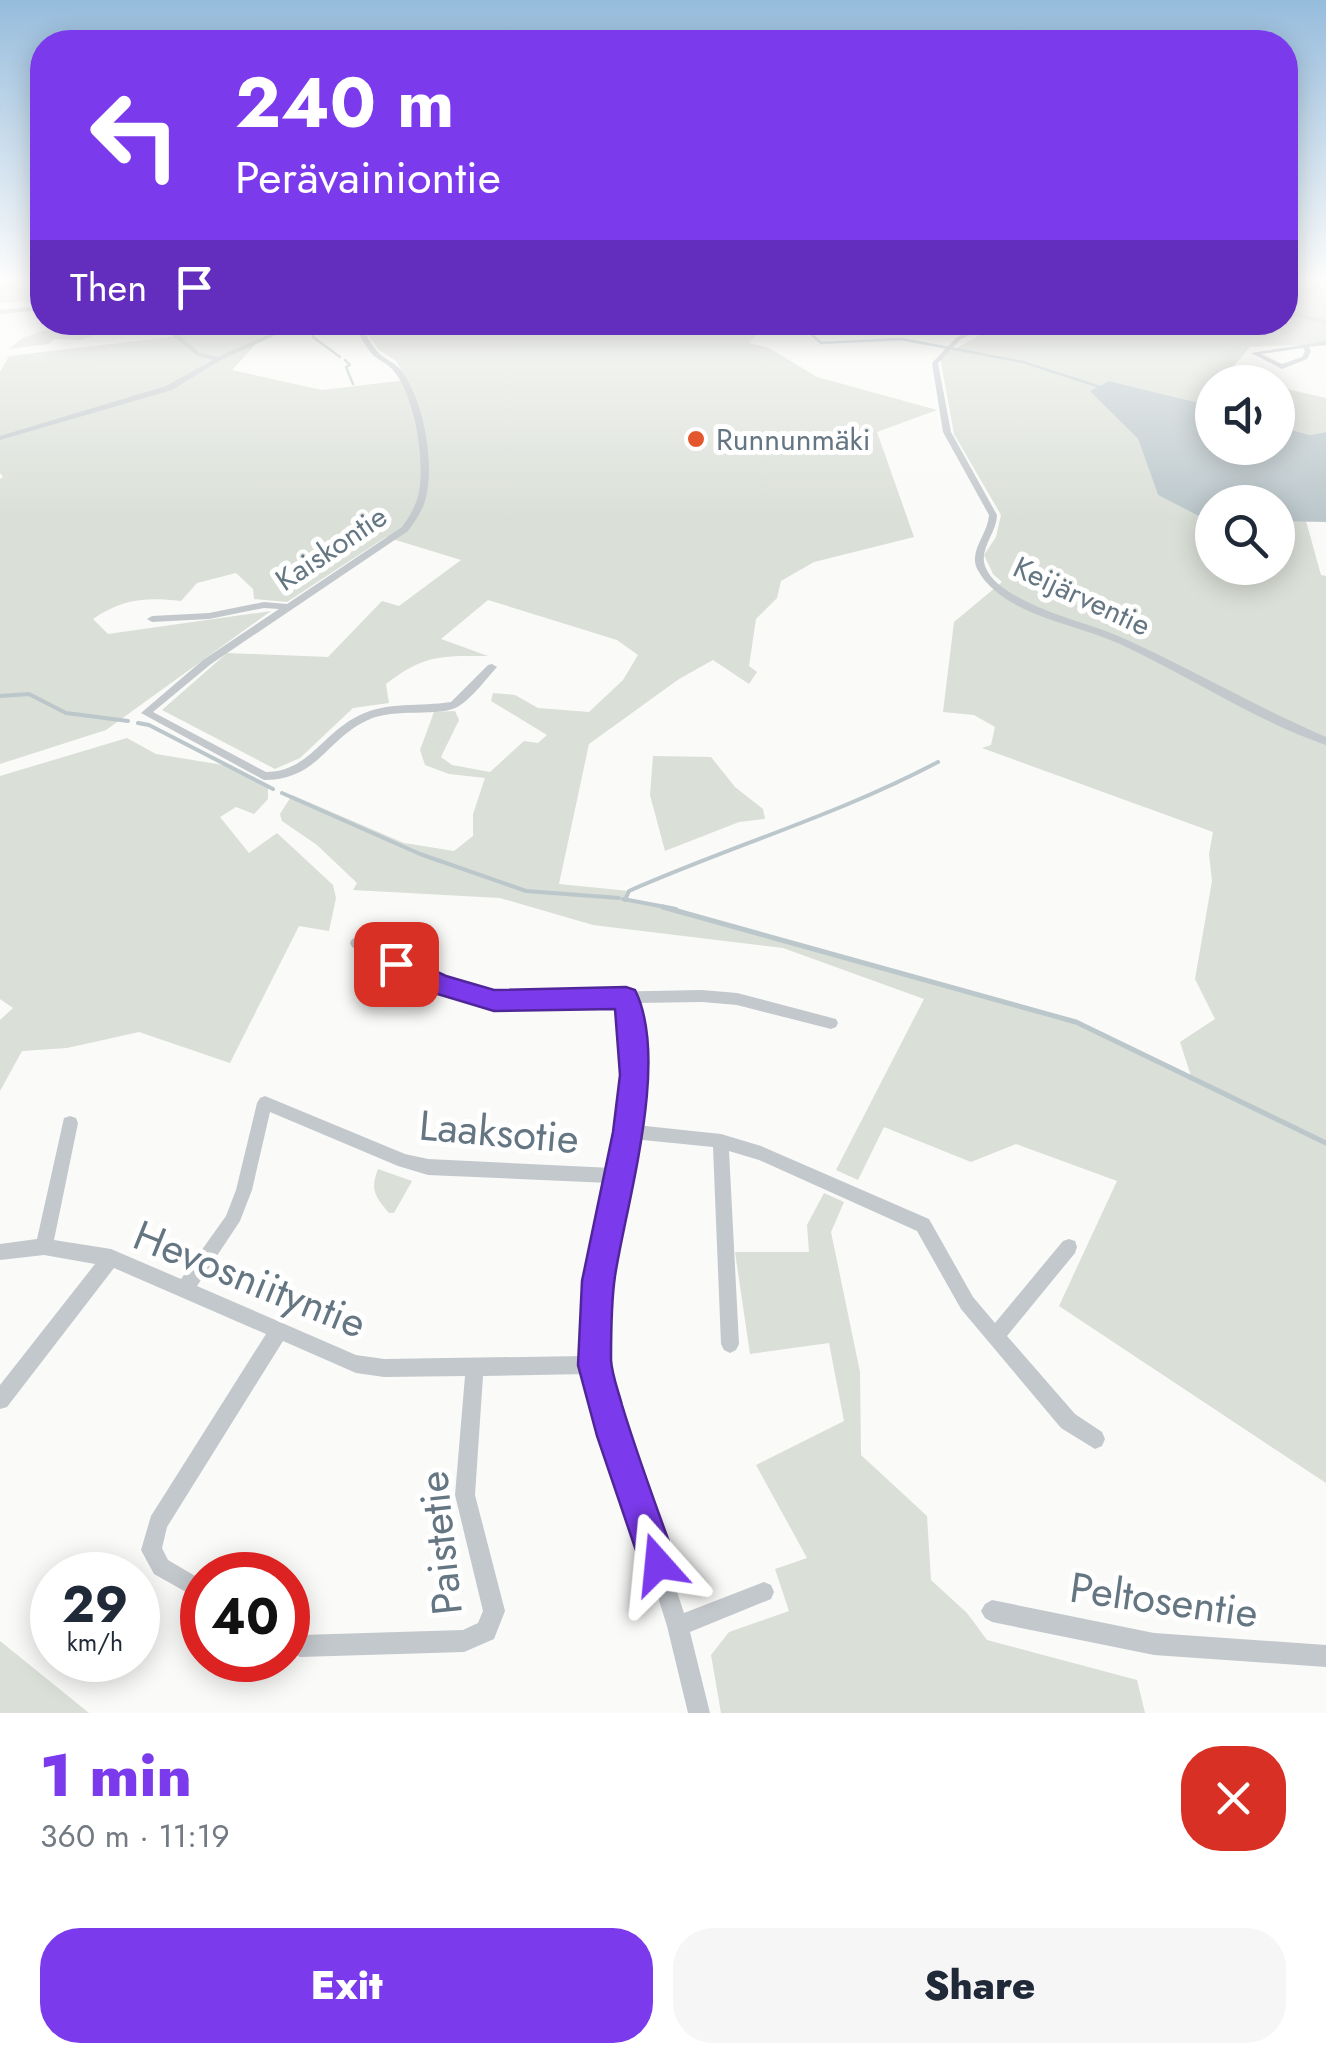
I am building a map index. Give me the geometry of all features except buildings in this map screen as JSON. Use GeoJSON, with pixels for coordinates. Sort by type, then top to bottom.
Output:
{"type":"FeatureCollection","features":[{"type":"Feature","properties":{"kind":"street"},"geometry":{"type":"LineString","coordinates":[[0,438],[169,388],[218,359]]}},
{"type":"Feature","properties":{"kind":"street","name":"Kaiskontie"},"geometry":{"type":"LineString","coordinates":[[385,359],[403,379],[426,442],[420,503],[405,529],[207,662],[146,713],[264,776],[277,777],[298,771],[362,717],[394,708],[454,706],[492,667]]}},
{"type":"Feature","properties":{"kind":"street","name":"Keijärventie"},"geometry":{"type":"LineString","coordinates":[[937,359],[935,374],[947,432],[994,515],[994,524],[978,559],[992,582],[1034,607],[1120,640],[1326,742]]}},
{"type":"Feature","properties":{"kind":"street"},"geometry":{"type":"LineString","coordinates":[[1266,359],[1282,367],[1303,359]]}},
{"type":"Feature","properties":{"kind":"street"},"geometry":{"type":"LineString","coordinates":[[152,619],[209,616],[264,605],[288,607]]}},
{"type":"Feature","properties":{"kind":"street"},"geometry":{"type":"LineString","coordinates":[[357,943],[440,985],[494,1000],[737,999],[831,1023]]}},
{"type":"Feature","properties":{"kind":"street"},"geometry":{"type":"LineString","coordinates":[[626,998],[634,1052],[627,1132],[598,1281],[594,1365],[678,1626],[699,1713]]}},
{"type":"Feature","properties":{"kind":"street","name":"Laaksotie"},"geometry":{"type":"LineString","coordinates":[[186,1287],[232,1221],[244,1190],[265,1103],[428,1168],[618,1176]]}},
{"type":"Feature","properties":{"kind":"street"},"geometry":{"type":"LineString","coordinates":[[44,1247],[70,1123]]}},
{"type":"Feature","properties":{"kind":"street"},"geometry":{"type":"LineString","coordinates":[[627,1132],[721,1141],[821,1177],[923,1225],[967,1303],[1068,1421],[1094,1439]]}},
{"type":"Feature","properties":{"kind":"street"},"geometry":{"type":"LineString","coordinates":[[721,1141],[730,1344]]}},
{"type":"Feature","properties":{"kind":"street","name":"Hevosniityntie"},"geometry":{"type":"LineString","coordinates":[[0,1252],[44,1247],[111,1258],[186,1287],[278,1332],[356,1364],[384,1368],[594,1365]]}},
{"type":"Feature","properties":{"kind":"street"},"geometry":{"type":"LineString","coordinates":[[996,1336],[1069,1247]]}},
{"type":"Feature","properties":{"kind":"street"},"geometry":{"type":"LineString","coordinates":[[0,1400],[111,1258]]}},
{"type":"Feature","properties":{"kind":"street"},"geometry":{"type":"LineString","coordinates":[[180,1578],[160,1566],[151,1550],[158,1523],[278,1332]]}},
{"type":"Feature","properties":{"kind":"street","name":"Paistetie"},"geometry":{"type":"LineString","coordinates":[[310,1646],[464,1641],[486,1632],[494,1612],[465,1495],[474,1366]]}},
{"type":"Feature","properties":{"kind":"street"},"geometry":{"type":"LineString","coordinates":[[678,1626],[764,1592]]}},
{"type":"Feature","properties":{"kind":"street","name":"Peltosentie"},"geometry":{"type":"LineString","coordinates":[[992,1612],[1154,1644],[1326,1656]]}},
{"type":"Feature","properties":{"kind":"shaded area"},"geometry":{"type":"Polygon","coordinates":[[[7,359],[242,359],[232,370],[322,390],[407,380],[393,359],[787,359],[817,377],[937,410],[877,432],[914,537],[814,562],[781,581],[777,598],[756,619],[749,666],[757,672],[749,684],[713,660],[679,679],[589,744],[559,884],[629,891],[626,900],[675,909],[1076,1022],[1191,1076],[1180,1042],[1215,1019],[1195,979],[1212,881],[1209,854],[1213,832],[982,748],[991,745],[995,727],[974,715],[943,712],[954,622],[1002,582],[993,574],[984,555],[996,537],[1001,515],[954,434],[940,359],[1240,359],[1234,365],[1195,365],[1195,402],[1109,381],[1091,391],[1138,439],[1158,495],[1195,512],[1195,585],[1295,585],[1295,521],[1306,521],[1321,575],[1326,576],[1326,1483],[1059,1306],[1117,1181],[1016,1144],[971,1162],[884,1127],[858,1180],[836,1170],[924,999],[783,948],[593,925],[500,898],[353,890],[357,883],[317,845],[282,821],[280,814],[292,795],[404,843],[454,851],[473,836],[473,814],[485,778],[449,774],[425,765],[420,750],[434,712],[455,711],[459,720],[441,757],[452,765],[490,772],[524,741],[538,743],[547,735],[491,701],[493,693],[515,695],[538,708],[589,712],[623,680],[638,655],[617,640],[488,600],[441,639],[488,656],[445,657],[412,667],[386,684],[389,703],[353,708],[300,758],[275,769],[162,710],[227,653],[328,657],[382,601],[399,606],[461,560],[386,537],[287,602],[254,599],[253,589],[236,573],[197,583],[181,601],[135,601],[104,612],[93,619],[108,634],[271,611],[106,730],[0,764],[0,372],[7,359]]]}},
{"type":"Feature","properties":{"kind":"shaded area"},"geometry":{"type":"Polygon","coordinates":[[[1109,381],[1195,402],[1195,465],[1295,465],[1295,431],[1310,435],[1326,432],[1326,522],[1295,521],[1295,485],[1195,485],[1195,514],[1158,495],[1138,439],[1090,391],[1109,381]]]}},
{"type":"Feature","properties":{"kind":"shaded area"},"geometry":{"type":"Polygon","coordinates":[[[1295,391],[1326,398],[1326,432],[1310,435],[1295,431],[1295,391]]]}},
{"type":"Feature","properties":{"kind":"shaded area"},"geometry":{"type":"Polygon","coordinates":[[[127,738],[156,754],[223,765],[268,786],[268,799],[254,814],[236,807],[220,817],[249,853],[277,833],[333,885],[336,898],[329,931],[299,926],[230,1063],[139,1032],[67,1048],[22,1051],[0,1091],[0,1020],[13,1008],[0,999],[0,776],[127,738]]]}},
{"type":"Feature","properties":{"kind":"shaded area"},"geometry":{"type":"Polygon","coordinates":[[[653,756],[711,757],[735,787],[763,809],[765,819],[739,822],[665,851],[650,795],[653,756]]]}},
{"type":"Feature","properties":{"kind":"shaded area"},"geometry":{"type":"Polygon","coordinates":[[[378,1169],[412,1181],[394,1213],[389,1213],[375,1192],[378,1169]]]}},
{"type":"Feature","properties":{"kind":"shaded area"},"geometry":{"type":"Polygon","coordinates":[[[824,1193],[844,1202],[831,1232],[860,1372],[861,1455],[927,1516],[931,1580],[967,1613],[987,1640],[1137,1680],[1145,1713],[721,1713],[711,1655],[729,1632],[789,1611],[775,1569],[807,1558],[756,1465],[844,1421],[829,1343],[750,1354],[735,1252],[809,1252],[807,1225],[824,1193]]]}},
{"type":"Feature","properties":{"kind":"shaded area"},"geometry":{"type":"Polygon","coordinates":[[[0,1641],[30,1665],[30,1682],[51,1682],[89,1713],[0,1713],[0,1641]]]}},
{"type":"Feature","properties":{"kind":"waterway"},"geometry":{"type":"LineString","coordinates":[[1007,359],[1100,387]]}},
{"type":"Feature","properties":{"kind":"waterway"},"geometry":{"type":"LineString","coordinates":[[345,360],[350,365],[346,367],[353,384]]}},
{"type":"Feature","properties":{"kind":"waterway"},"geometry":{"type":"LineString","coordinates":[[0,696],[29,694],[66,713],[128,721]]}},
{"type":"Feature","properties":{"kind":"waterway"},"geometry":{"type":"LineString","coordinates":[[138,723],[149,725],[273,789]]}},
{"type":"Feature","properties":{"kind":"waterway"},"geometry":{"type":"LineString","coordinates":[[625,899],[629,891],[863,798],[938,762]]}},
{"type":"Feature","properties":{"kind":"waterway"},"geometry":{"type":"LineString","coordinates":[[282,793],[420,854],[526,891],[619,898]]}},
{"type":"Feature","properties":{"kind":"waterway"},"geometry":{"type":"LineString","coordinates":[[625,899],[676,909]]}},
{"type":"Feature","properties":{"kind":"waterway"},"geometry":{"type":"LineString","coordinates":[[663,907],[1076,1022],[1326,1143]]}},
{"type":"Feature","properties":{"kind":"place","name":"Runnunmäki"},"geometry":{"type":"Point","coordinates":[696,439]}},
{"type":"Feature","properties":{"kind":"route"},"geometry":{"type":"LineString","coordinates":[[396,964],[440,985],[494,1000],[626,998],[634,1075],[598,1281],[594,1365],[658,1564]]}}]}
